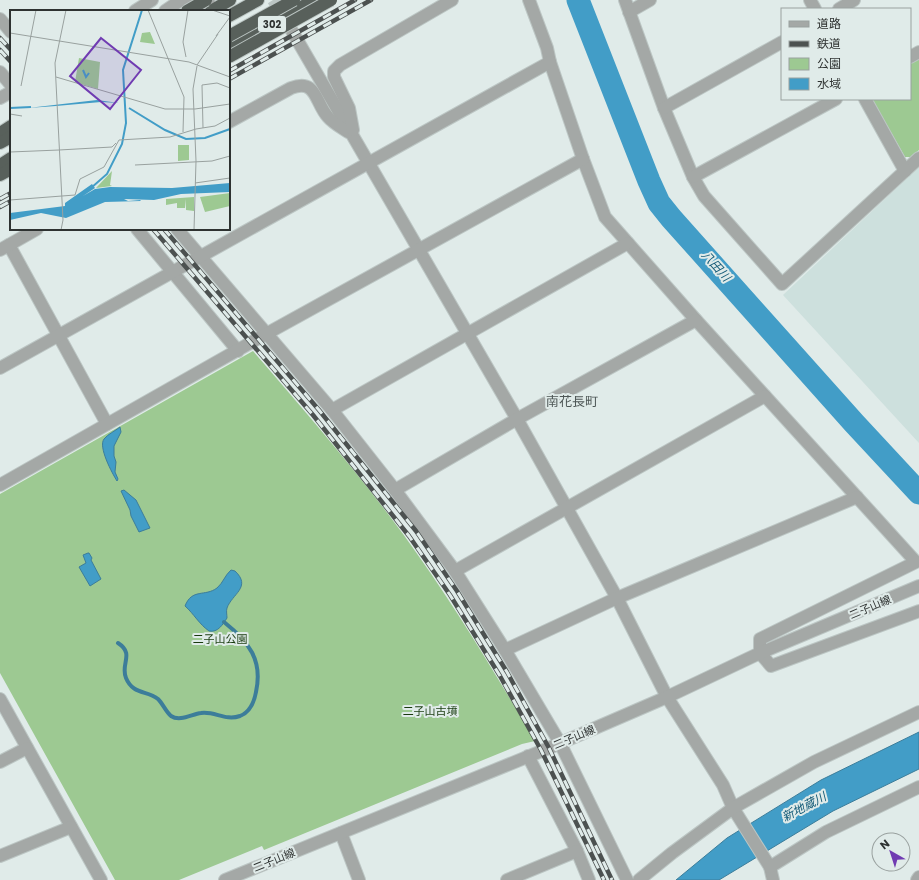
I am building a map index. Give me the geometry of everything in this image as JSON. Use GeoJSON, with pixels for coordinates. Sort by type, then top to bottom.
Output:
{"type":"FeatureCollection","features":[{"type":"Feature","properties":{"kind":"highway"},"geometry":{"type":"LineString","coordinates":[[189,10],[206,0]]}},
{"type":"Feature","properties":{"kind":"highway"},"geometry":{"type":"LineString","coordinates":[[230,15],[258,0]]}},
{"type":"Feature","properties":{"kind":"highway"},"geometry":{"type":"LineString","coordinates":[[230,35],[294,0]]}},
{"type":"Feature","properties":{"kind":"highway","name":"302"},"geometry":{"type":"LineString","coordinates":[[230,47],[314,0]]}},
{"type":"Feature","properties":{"kind":"highway"},"geometry":{"type":"LineString","coordinates":[[230,56],[331,0]]}},
{"type":"Feature","properties":{"kind":"highway"},"geometry":{"type":"LineString","coordinates":[[0,133],[8,124]]}},
{"type":"Feature","properties":{"kind":"highway"},"geometry":{"type":"LineString","coordinates":[[0,143],[10,138]]}},
{"type":"Feature","properties":{"kind":"highway"},"geometry":{"type":"LineString","coordinates":[[0,165],[10,159]]}},
{"type":"Feature","properties":{"kind":"highway"},"geometry":{"type":"LineString","coordinates":[[0,171],[10,168]]}},
{"type":"Feature","properties":{"kind":"highway"},"geometry":{"type":"LineString","coordinates":[[0,175],[10,169]]}},
{"type":"Feature","properties":{"kind":"street"},"geometry":{"type":"LineString","coordinates":[[136,10],[152,0]]}},
{"type":"Feature","properties":{"kind":"street"},"geometry":{"type":"LineString","coordinates":[[166,10],[181,0],[221,6]]}},
{"type":"Feature","properties":{"kind":"street"},"geometry":{"type":"LineString","coordinates":[[354,137],[349,108],[334,77],[334,71],[340,65],[452,0]]}},
{"type":"Feature","properties":{"kind":"street"},"geometry":{"type":"LineString","coordinates":[[529,0],[547,48],[550,62],[583,159],[606,217],[696,320],[916,562],[760,639],[760,653],[771,666],[919,611]]}},
{"type":"Feature","properties":{"kind":"street"},"geometry":{"type":"LineString","coordinates":[[625,0],[664,108],[693,177],[704,196],[782,284],[919,158]]}},
{"type":"Feature","properties":{"kind":"street"},"geometry":{"type":"LineString","coordinates":[[629,12],[650,0]]}},
{"type":"Feature","properties":{"kind":"street"},"geometry":{"type":"LineString","coordinates":[[841,8],[854,0]]}},
{"type":"Feature","properties":{"kind":"street"},"geometry":{"type":"LineString","coordinates":[[0,19],[10,31]]}},
{"type":"Feature","properties":{"kind":"street"},"geometry":{"type":"LineString","coordinates":[[292,31],[517,419],[617,598],[667,696],[723,785],[735,812],[768,864],[773,880]]}},
{"type":"Feature","properties":{"kind":"street"},"geometry":{"type":"LineString","coordinates":[[664,108],[781,43]]}},
{"type":"Feature","properties":{"kind":"street"},"geometry":{"type":"LineString","coordinates":[[0,368],[550,62]]}},
{"type":"Feature","properties":{"kind":"street"},"geometry":{"type":"LineString","coordinates":[[0,72],[10,84]]}},
{"type":"Feature","properties":{"kind":"street"},"geometry":{"type":"LineString","coordinates":[[230,121],[292,88],[302,85],[313,90],[328,117],[354,137]]}},
{"type":"Feature","properties":{"kind":"street"},"geometry":{"type":"LineString","coordinates":[[0,98],[10,93]]}},
{"type":"Feature","properties":{"kind":"street"},"geometry":{"type":"LineString","coordinates":[[693,177],[834,100]]}},
{"type":"Feature","properties":{"kind":"street"},"geometry":{"type":"LineString","coordinates":[[866,100],[905,171]]}},
{"type":"Feature","properties":{"kind":"street"},"geometry":{"type":"LineString","coordinates":[[0,485],[418,249],[583,159]]}},
{"type":"Feature","properties":{"kind":"street"},"geometry":{"type":"LineString","coordinates":[[34,230],[4,247],[58,335],[107,424]]}},
{"type":"Feature","properties":{"kind":"street"},"geometry":{"type":"LineString","coordinates":[[138,230],[238,350]]}},
{"type":"Feature","properties":{"kind":"street"},"geometry":{"type":"LineString","coordinates":[[178,230],[332,410],[395,490],[455,571],[505,650],[560,743],[627,880]]}},
{"type":"Feature","properties":{"kind":"street"},"geometry":{"type":"LineString","coordinates":[[332,410],[628,243]]}},
{"type":"Feature","properties":{"kind":"street"},"geometry":{"type":"LineString","coordinates":[[395,490],[517,419],[696,320]]}},
{"type":"Feature","properties":{"kind":"street"},"geometry":{"type":"LineString","coordinates":[[455,571],[765,396]]}},
{"type":"Feature","properties":{"kind":"street"},"geometry":{"type":"LineString","coordinates":[[505,650],[617,598],[857,497]]}},
{"type":"Feature","properties":{"kind":"street","name":"二子山線"},"geometry":{"type":"LineString","coordinates":[[225,880],[560,743],[760,653],[919,586]]}},
{"type":"Feature","properties":{"kind":"street"},"geometry":{"type":"LineString","coordinates":[[0,699],[101,880]]}},
{"type":"Feature","properties":{"kind":"street"},"geometry":{"type":"LineString","coordinates":[[639,880],[672,853],[814,762],[919,712]]}},
{"type":"Feature","properties":{"kind":"street"},"geometry":{"type":"LineString","coordinates":[[0,762],[27,748]]}},
{"type":"Feature","properties":{"kind":"street"},"geometry":{"type":"LineString","coordinates":[[528,756],[577,851],[589,880]]}},
{"type":"Feature","properties":{"kind":"street"},"geometry":{"type":"LineString","coordinates":[[768,864],[826,832],[919,786]]}},
{"type":"Feature","properties":{"kind":"street"},"geometry":{"type":"LineString","coordinates":[[0,856],[71,827]]}},
{"type":"Feature","properties":{"kind":"street"},"geometry":{"type":"LineString","coordinates":[[341,833],[360,880]]}},
{"type":"Feature","properties":{"kind":"street"},"geometry":{"type":"LineString","coordinates":[[507,880],[577,851]]}},
{"type":"Feature","properties":{"kind":"shaded area"},"geometry":{"type":"Polygon","coordinates":[[[919,167],[919,443],[783,295],[919,167]]]}},
{"type":"Feature","properties":{"kind":"green space"},"geometry":{"type":"Polygon","coordinates":[[[919,59],[919,150],[911,157],[905,157],[873,100],[911,100],[911,63],[919,59]]]}},
{"type":"Feature","properties":{"kind":"green space","name":"二子山公園"},"geometry":{"type":"Polygon","coordinates":[[[253,351],[349,464],[403,534],[472,636],[535,741],[522,744],[264,850],[262,846],[179,880],[115,880],[0,673],[0,494],[253,351]]]}},
{"type":"Feature","properties":{"kind":"water"},"geometry":{"type":"Polygon","coordinates":[[[120,427],[121,432],[114,446],[114,456],[116,462],[115,472],[118,479],[117,481],[106,460],[103,443],[106,437],[120,427]]]}},
{"type":"Feature","properties":{"kind":"water"},"geometry":{"type":"Polygon","coordinates":[[[124,490],[136,500],[150,528],[139,532],[121,491],[124,490]]]}},
{"type":"Feature","properties":{"kind":"water"},"geometry":{"type":"Polygon","coordinates":[[[88,553],[92,558],[91,560],[101,579],[90,586],[79,567],[86,563],[83,555],[88,553]]]}},
{"type":"Feature","properties":{"kind":"water"},"geometry":{"type":"Polygon","coordinates":[[[231,570],[235,571],[240,577],[242,582],[241,586],[229,603],[227,608],[227,618],[224,623],[215,631],[209,631],[185,606],[191,597],[217,588],[231,570]]]}},
{"type":"Feature","properties":{"kind":"water","name":"新地蔵川"},"geometry":{"type":"Polygon","coordinates":[[[919,732],[919,769],[833,811],[719,880],[676,880],[727,838],[821,780],[919,732]]]}},
{"type":"Feature","properties":{"kind":"waterway","name":"八田川"},"geometry":{"type":"LineString","coordinates":[[578,0],[659,203],[854,423],[919,493]]}},
{"type":"Feature","properties":{"kind":"waterway"},"geometry":{"type":"LineString","coordinates":[[118,643],[126,651],[125,673],[129,683],[136,690],[154,696],[158,699],[171,716],[175,718],[182,718],[197,714],[211,713],[225,717],[235,717],[240,716],[249,710],[253,703],[258,681],[256,661],[247,644],[224,622]]}},
{"type":"Feature","properties":{"kind":"tunnel"},"geometry":{"type":"LineString","coordinates":[[273,0],[284,18]]}},
{"type":"Feature","properties":{"kind":"railway"},"geometry":{"type":"LineString","coordinates":[[230,70],[355,0]]}},
{"type":"Feature","properties":{"kind":"railway"},"geometry":{"type":"LineString","coordinates":[[230,78],[371,0]]}},
{"type":"Feature","properties":{"kind":"railway"},"geometry":{"type":"LineString","coordinates":[[0,38],[10,49]]}},
{"type":"Feature","properties":{"kind":"railway"},"geometry":{"type":"LineString","coordinates":[[0,50],[10,61]]}},
{"type":"Feature","properties":{"kind":"railway"},"geometry":{"type":"LineString","coordinates":[[0,199],[10,194]]}},
{"type":"Feature","properties":{"kind":"railway"},"geometry":{"type":"LineString","coordinates":[[0,207],[10,202]]}},
{"type":"Feature","properties":{"kind":"railway"},"geometry":{"type":"LineString","coordinates":[[154,230],[313,415],[409,536],[450,595],[500,676],[541,750],[604,880]]}},
{"type":"Feature","properties":{"kind":"railway"},"geometry":{"type":"LineString","coordinates":[[165,230],[319,410],[416,531],[457,591],[507,672],[549,748],[612,880]]}},
{"type":"Feature","properties":{"kind":"district","name":"南花長町"},"geometry":{"type":"Point","coordinates":[572,401]}},
{"type":"Feature","properties":{"kind":"park label","name":"二子山古墳"},"geometry":{"type":"Point","coordinates":[430,711]}}]}
